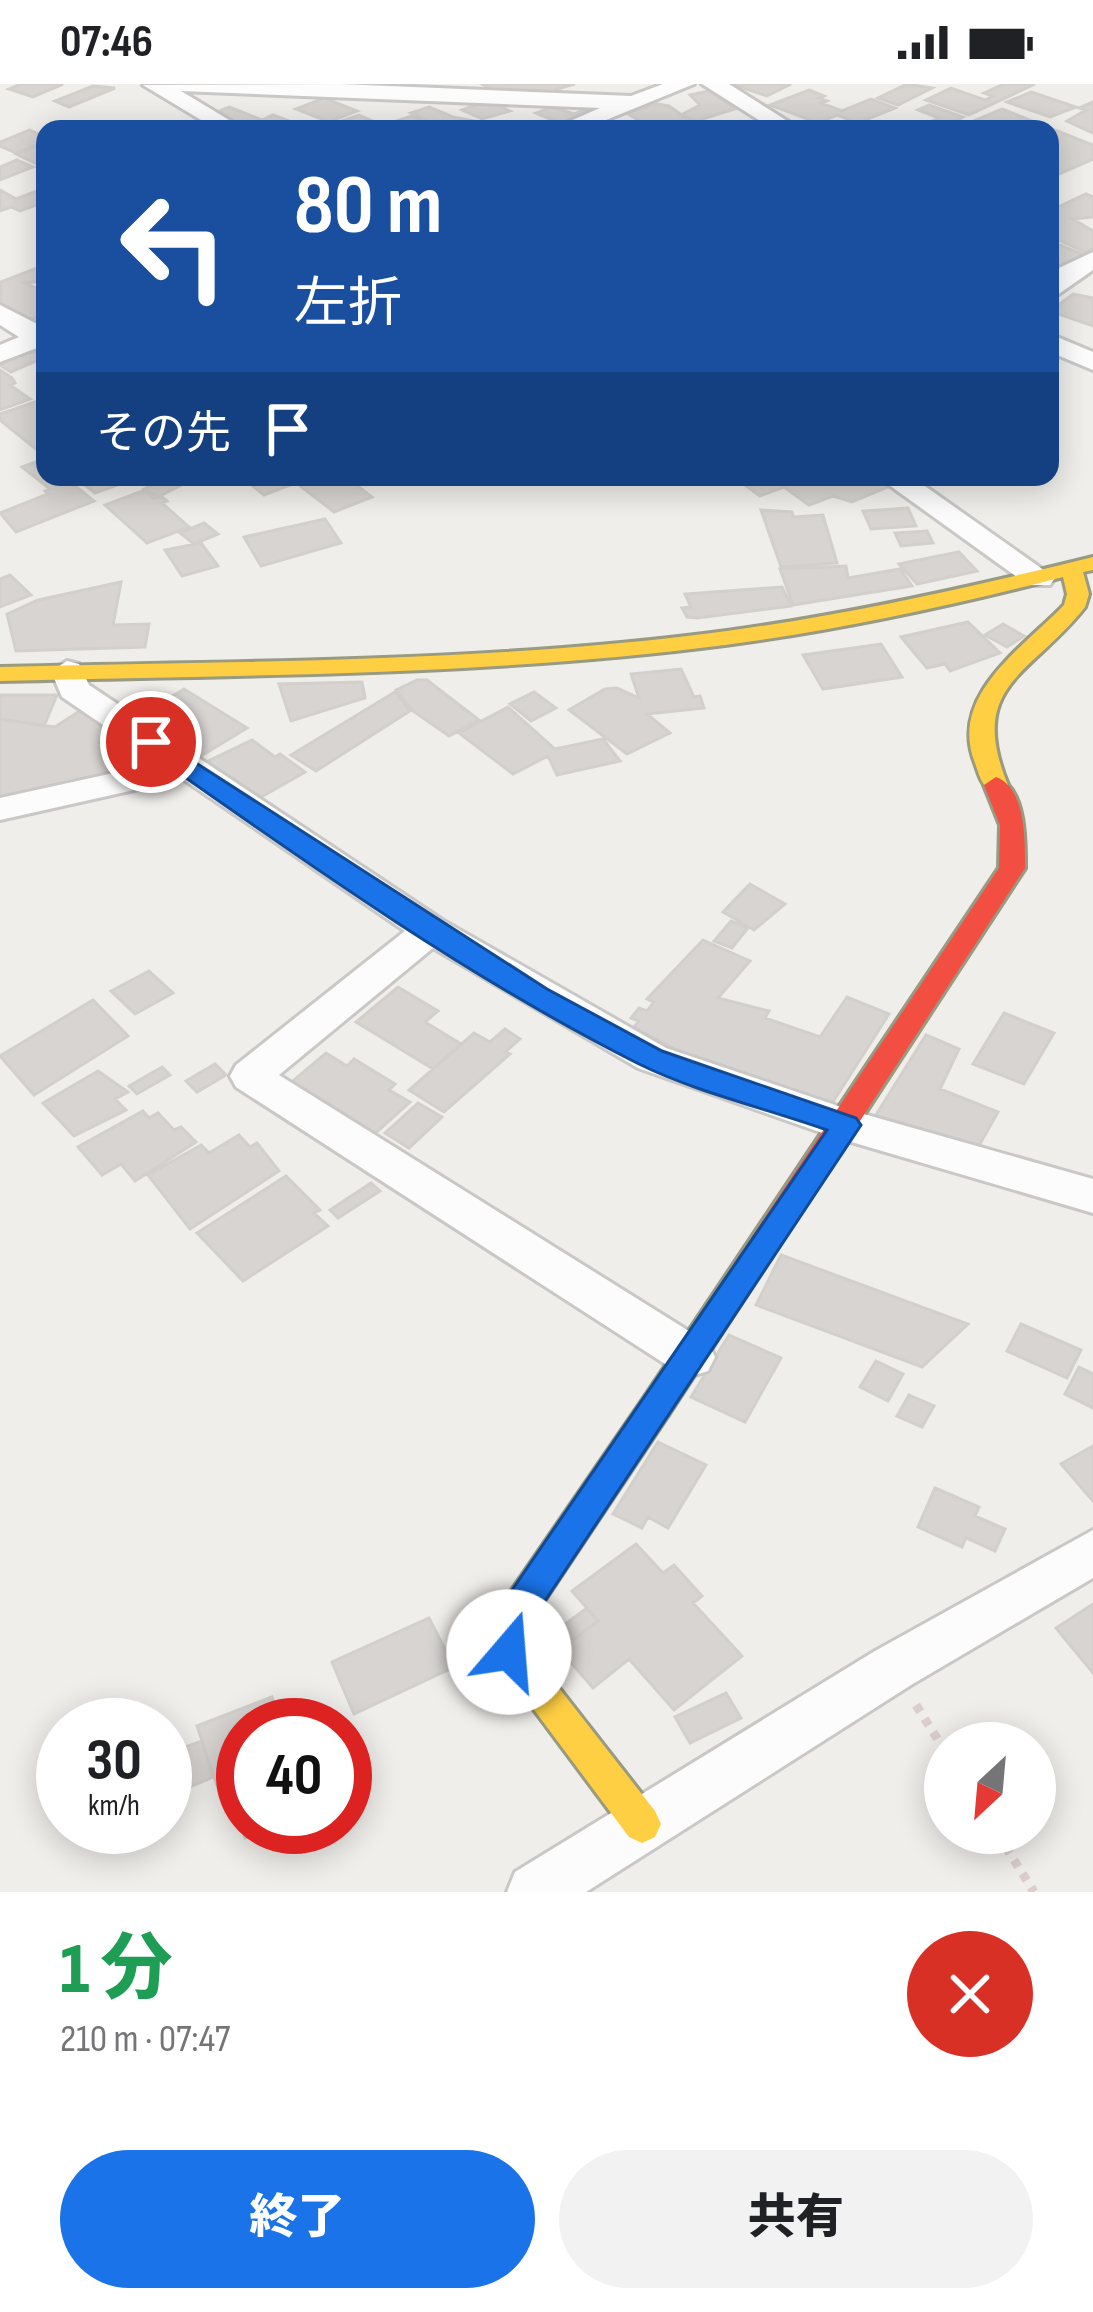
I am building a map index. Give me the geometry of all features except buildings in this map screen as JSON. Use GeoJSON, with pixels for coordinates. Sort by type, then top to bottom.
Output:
{"type":"FeatureCollection","features":[{"type":"Feature","properties":{"kind":"street"},"geometry":{"type":"LineString","coordinates":[[153,84],[217,120]]}},
{"type":"Feature","properties":{"kind":"street"},"geometry":{"type":"LineString","coordinates":[[174,84],[628,102]]}},
{"type":"Feature","properties":{"kind":"street"},"geometry":{"type":"LineString","coordinates":[[601,84],[628,102]]}},
{"type":"Feature","properties":{"kind":"street"},"geometry":{"type":"LineString","coordinates":[[585,120],[683,84]]}},
{"type":"Feature","properties":{"kind":"street"},"geometry":{"type":"LineString","coordinates":[[713,84],[774,120]]}},
{"type":"Feature","properties":{"kind":"street"},"geometry":{"type":"LineString","coordinates":[[1059,282],[1093,260]]}},
{"type":"Feature","properties":{"kind":"street"},"geometry":{"type":"LineString","coordinates":[[0,314],[36,334]]}},
{"type":"Feature","properties":{"kind":"street"},"geometry":{"type":"LineString","coordinates":[[0,354],[36,339]]}},
{"type":"Feature","properties":{"kind":"street"},"geometry":{"type":"LineString","coordinates":[[1059,346],[1093,362]]}},
{"type":"Feature","properties":{"kind":"street"},"geometry":{"type":"LineString","coordinates":[[905,486],[1039,578]]}},
{"type":"Feature","properties":{"kind":"street"},"geometry":{"type":"LineString","coordinates":[[0,674],[417,662],[679,641],[832,622],[1083,567],[1074,610],[1012,662],[990,692],[977,733],[1005,795],[1017,838],[1012,868],[692,1357],[511,1621],[509,1652],[642,1824]]}},
{"type":"Feature","properties":{"kind":"street"},"geometry":{"type":"LineString","coordinates":[[67,671],[74,691],[431,930],[537,996],[652,1058],[846,1125],[1093,1196]]}},
{"type":"Feature","properties":{"kind":"street"},"geometry":{"type":"LineString","coordinates":[[0,809],[189,767]]}},
{"type":"Feature","properties":{"kind":"street"},"geometry":{"type":"LineString","coordinates":[[431,930],[250,1076],[692,1357]]}},
{"type":"Feature","properties":{"kind":"street"},"geometry":{"type":"LineString","coordinates":[[535,1892],[893,1668],[1093,1552]]}},
{"type":"Feature","properties":{"kind":"path"},"geometry":{"type":"LineString","coordinates":[[1010,1854],[1034,1892]]}},
{"type":"Feature","properties":{"kind":"traffic: slow"},"geometry":{"type":"LineString","coordinates":[[0,674],[414,663],[621,649],[861,617],[1093,563]]}},
{"type":"Feature","properties":{"kind":"traffic: slow"},"geometry":{"type":"LineString","coordinates":[[996,785],[983,754],[980,727],[986,704],[1014,665],[1074,607],[1078,594],[1072,570]]}},
{"type":"Feature","properties":{"kind":"traffic: slow"},"geometry":{"type":"LineString","coordinates":[[642,1824],[509,1652],[511,1621],[657,1405]]}},
{"type":"Feature","properties":{"kind":"traffic: jam"},"geometry":{"type":"LineString","coordinates":[[657,1405],[1012,868],[1012,825],[996,785]]}},
{"type":"Feature","properties":{"kind":"route"},"geometry":{"type":"LineString","coordinates":[[151,742],[294,842],[537,996],[652,1058],[846,1125],[511,1621],[509,1652]]}}]}
